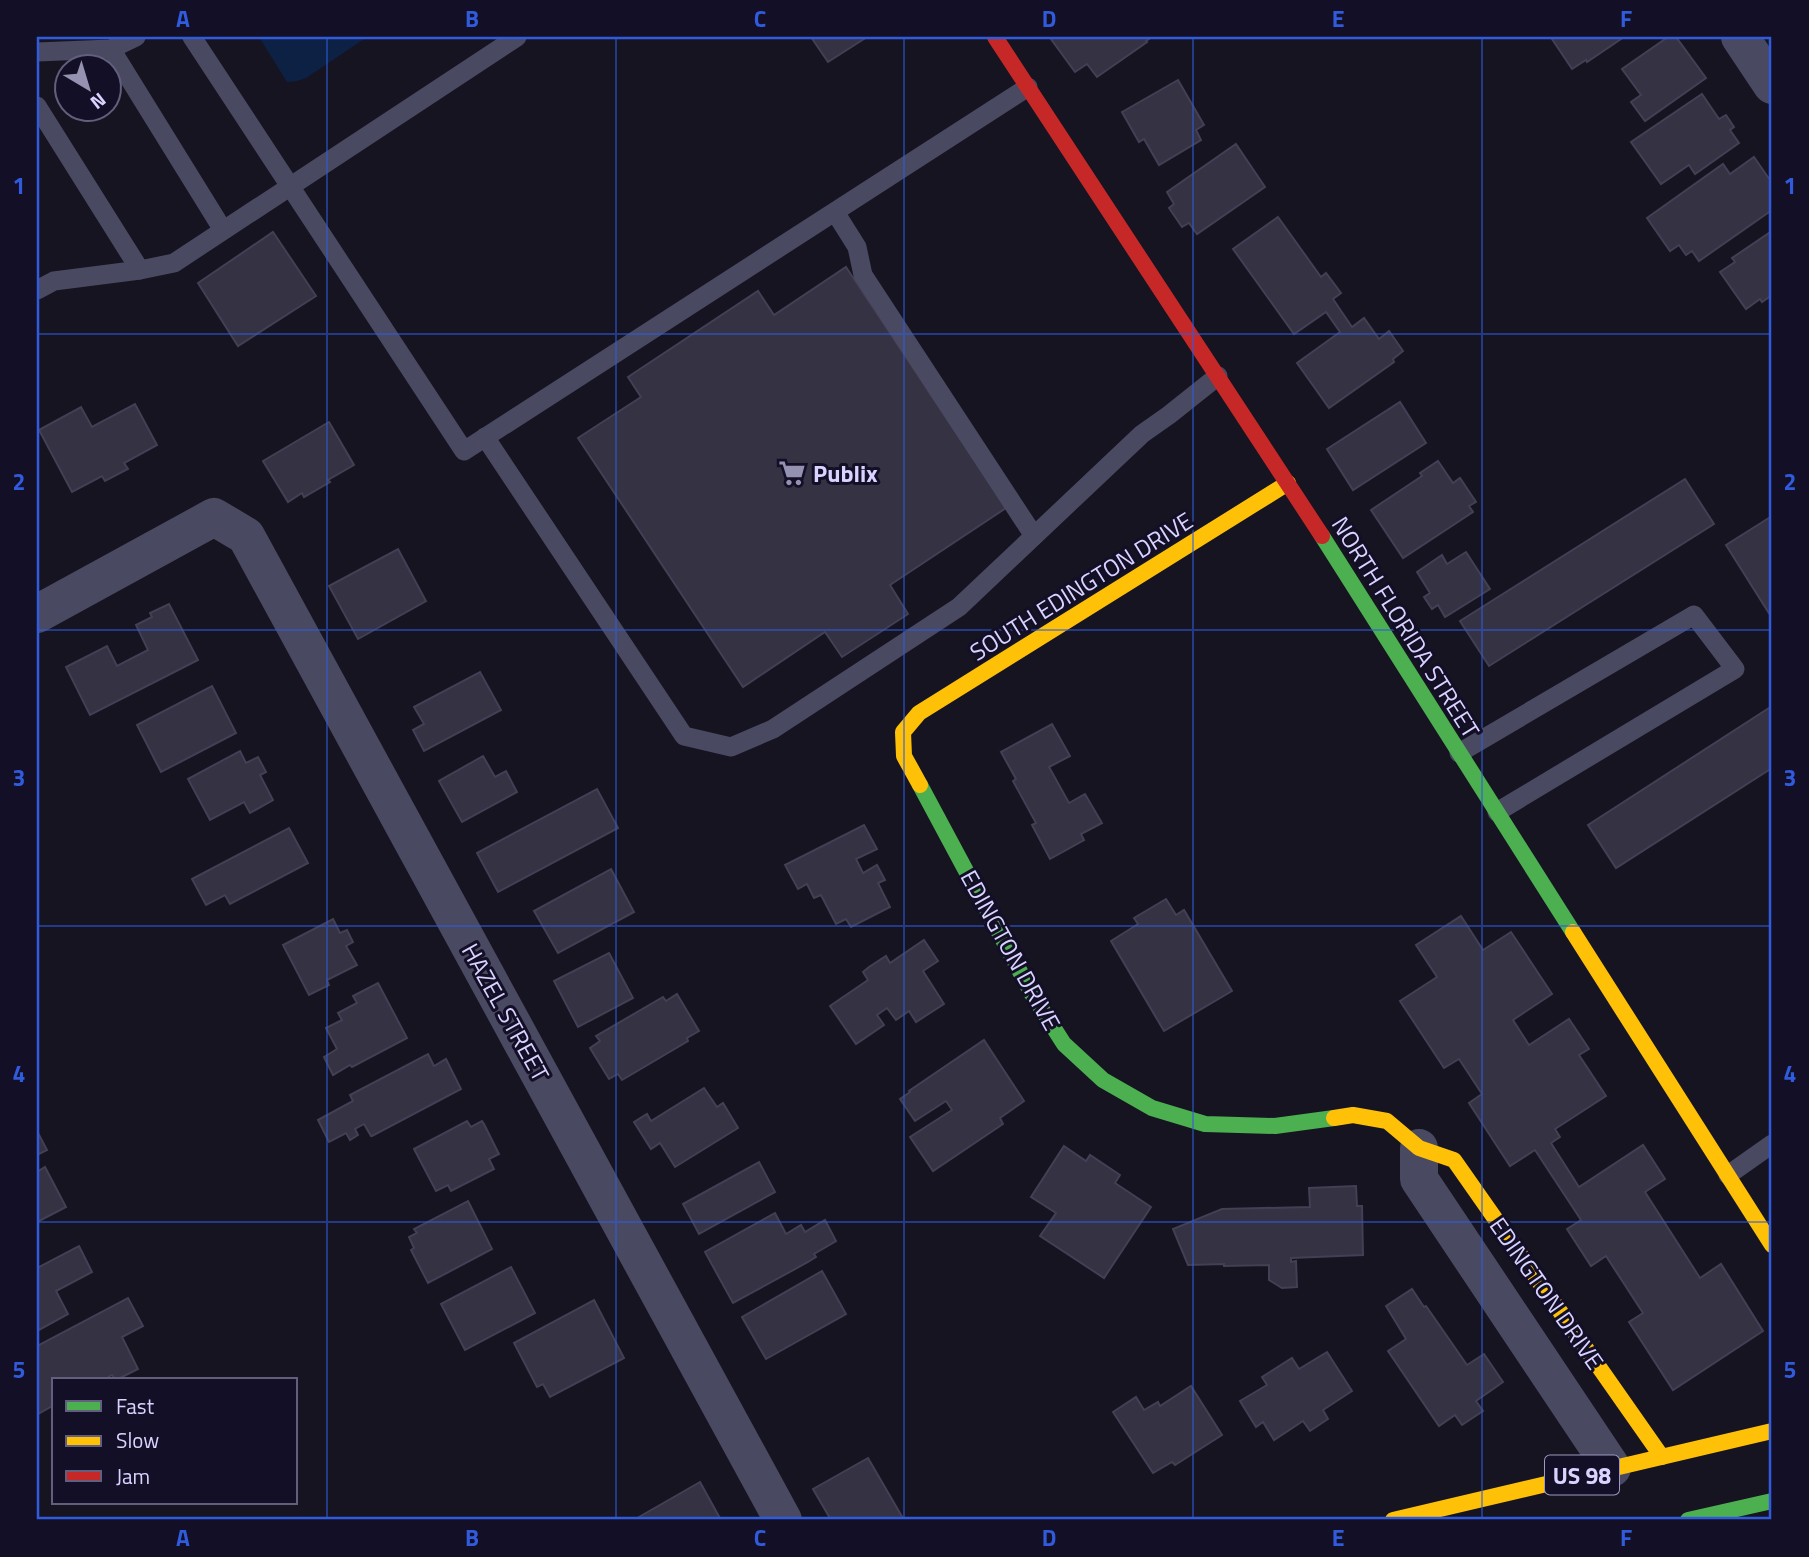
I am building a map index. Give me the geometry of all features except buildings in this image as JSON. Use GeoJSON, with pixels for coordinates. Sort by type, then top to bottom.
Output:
{"type":"FeatureCollection","features":[{"type":"Feature","properties":{"kind":"street","name":"NORTH FLORIDA STREET"},"geometry":{"type":"LineString","coordinates":[[995,37],[1288,483],[1772,1245]]}},
{"type":"Feature","properties":{"kind":"street"},"geometry":{"type":"LineString","coordinates":[[1740,37],[1772,85]]}},
{"type":"Feature","properties":{"kind":"street","name":"SOUTH EDINGTON DRIVE"},"geometry":{"type":"LineString","coordinates":[[902,733],[919,713],[1288,483]]}},
{"type":"Feature","properties":{"kind":"street","name":"HAZEL STREET"},"geometry":{"type":"LineString","coordinates":[[37,614],[214,517],[246,537],[783,1520]]}},
{"type":"Feature","properties":{"kind":"street","name":"EDINGTON DRIVE"},"geometry":{"type":"LineString","coordinates":[[902,733],[904,756],[1032,995],[1064,1044],[1103,1080],[1152,1108],[1205,1124],[1275,1126],[1353,1115],[1387,1121],[1419,1147],[1454,1160],[1662,1457]]}},
{"type":"Feature","properties":{"kind":"street","name":"EDINGTON DRIVE"},"geometry":{"type":"LineString","coordinates":[[1419,1147],[1419,1178],[1612,1468]]}},
{"type":"Feature","properties":{"kind":"street","name":"US 98"},"geometry":{"type":"LineString","coordinates":[[1392,1520],[1772,1431]]}},
{"type":"Feature","properties":{"kind":"street"},"geometry":{"type":"LineString","coordinates":[[1688,1520],[1772,1501]]}},
{"type":"Feature","properties":{"kind":"lane"},"geometry":{"type":"LineString","coordinates":[[37,52],[111,50],[136,37]]}},
{"type":"Feature","properties":{"kind":"lane"},"geometry":{"type":"LineString","coordinates":[[192,37],[464,451],[1028,87]]}},
{"type":"Feature","properties":{"kind":"lane"},"geometry":{"type":"LineString","coordinates":[[37,290],[54,281],[174,263],[517,37]]}},
{"type":"Feature","properties":{"kind":"lane"},"geometry":{"type":"LineString","coordinates":[[111,50],[223,230]]}},
{"type":"Feature","properties":{"kind":"lane"},"geometry":{"type":"LineString","coordinates":[[37,106],[140,270]]}},
{"type":"Feature","properties":{"kind":"lane"},"geometry":{"type":"LineString","coordinates":[[835,212],[857,247],[863,275],[1034,536]]}},
{"type":"Feature","properties":{"kind":"lane"},"geometry":{"type":"LineString","coordinates":[[485,437],[684,736],[731,747],[773,729],[959,607],[1143,433],[1218,376]]}},
{"type":"Feature","properties":{"kind":"lane"},"geometry":{"type":"LineString","coordinates":[[1459,753],[1695,615],[1735,669],[1496,812]]}},
{"type":"Feature","properties":{"kind":"lane"},"geometry":{"type":"LineString","coordinates":[[1728,1175],[1772,1144]]}},
{"type":"Feature","properties":{"kind":"water"},"geometry":{"type":"Polygon","coordinates":[[[259,37],[367,37],[306,78],[287,82],[259,37]]]}},
{"type":"Feature","properties":{"kind":"traffic: fast"},"geometry":{"type":"LineString","coordinates":[[1322,536],[1573,932]]}},
{"type":"Feature","properties":{"kind":"traffic: fast"},"geometry":{"type":"LineString","coordinates":[[920,785],[1032,994],[1064,1044],[1103,1080],[1152,1108],[1205,1124],[1275,1126],[1334,1118]]}},
{"type":"Feature","properties":{"kind":"traffic: fast"},"geometry":{"type":"LineString","coordinates":[[1688,1520],[1772,1501]]}},
{"type":"Feature","properties":{"kind":"traffic: slow"},"geometry":{"type":"LineString","coordinates":[[920,785],[904,756],[903,732],[919,713],[1288,483]]}},
{"type":"Feature","properties":{"kind":"traffic: slow"},"geometry":{"type":"LineString","coordinates":[[1573,932],[1772,1245]]}},
{"type":"Feature","properties":{"kind":"traffic: slow"},"geometry":{"type":"LineString","coordinates":[[1334,1118],[1353,1115],[1387,1121],[1419,1148],[1454,1160],[1662,1457]]}},
{"type":"Feature","properties":{"kind":"traffic: slow"},"geometry":{"type":"LineString","coordinates":[[1393,1520],[1772,1431]]}},
{"type":"Feature","properties":{"kind":"traffic: jam"},"geometry":{"type":"LineString","coordinates":[[995,37],[1322,536]]}},
{"type":"Feature","properties":{"kind":"place","name":"Publix"},"geometry":{"type":"Point","coordinates":[792,473]}}]}
